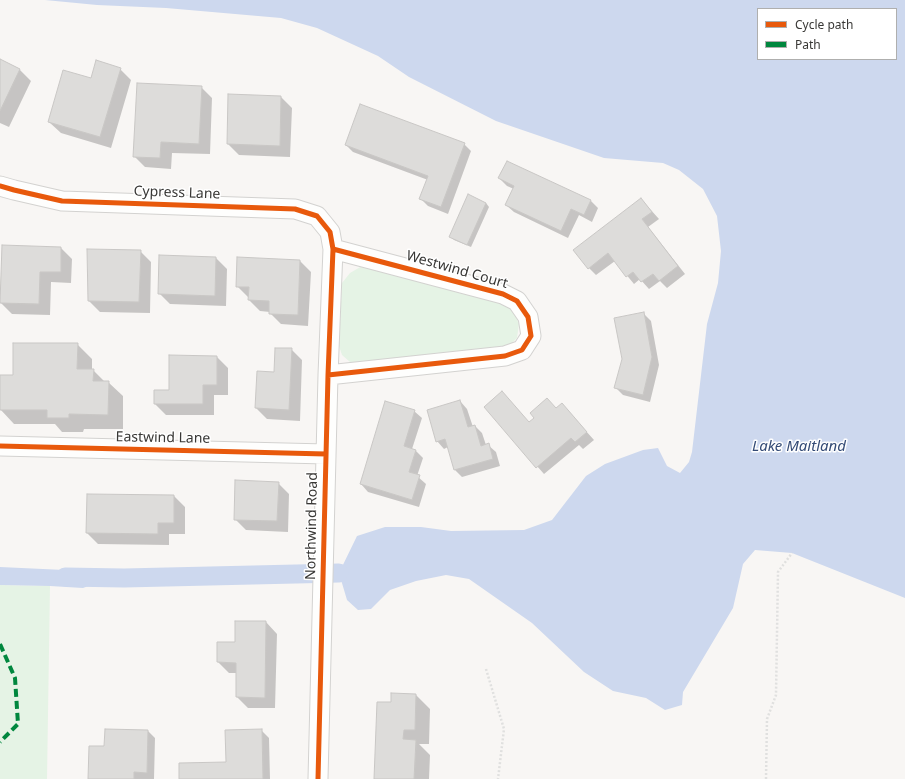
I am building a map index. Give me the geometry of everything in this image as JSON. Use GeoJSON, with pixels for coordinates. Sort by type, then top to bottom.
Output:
{"type":"FeatureCollection","features":[{"type":"Feature","properties":{"kind":"street","name":"Cypress Lane"},"geometry":{"type":"LineString","coordinates":[[0,186],[62,201],[295,209],[317,216],[330,232],[333,249]]}},
{"type":"Feature","properties":{"kind":"street","name":"Westwind Court"},"geometry":{"type":"LineString","coordinates":[[328,375],[505,356],[522,350],[530,336],[528,316],[517,302],[503,294],[333,249]]}},
{"type":"Feature","properties":{"kind":"street","name":"Northwind Road"},"geometry":{"type":"LineString","coordinates":[[318,779],[328,375],[333,249]]}},
{"type":"Feature","properties":{"kind":"street","name":"Eastwind Lane"},"geometry":{"type":"LineString","coordinates":[[0,446],[326,454]]}},
{"type":"Feature","properties":{"kind":"path"},"geometry":{"type":"LineString","coordinates":[[766,779],[767,718],[776,695],[778,572],[792,553]]}},
{"type":"Feature","properties":{"kind":"path"},"geometry":{"type":"LineString","coordinates":[[486,669],[504,729],[498,779]]}},
{"type":"Feature","properties":{"kind":"green space"},"geometry":{"type":"Polygon","coordinates":[[[362,266],[502,303],[513,310],[519,324],[517,338],[509,346],[359,363],[350,362],[342,355],[339,346],[342,283],[350,273],[362,266]]]}},
{"type":"Feature","properties":{"kind":"green space"},"geometry":{"type":"Polygon","coordinates":[[[0,585],[50,586],[47,779],[0,779],[0,585]]]}},
{"type":"Feature","properties":{"kind":"water","name":"Lake Maitland"},"geometry":{"type":"Polygon","coordinates":[[[45,0],[905,0],[905,598],[792,553],[755,550],[743,564],[733,608],[683,692],[682,705],[665,710],[646,698],[613,691],[584,672],[532,623],[469,579],[446,575],[416,581],[390,590],[371,609],[358,610],[347,600],[339,573],[357,536],[385,527],[421,527],[451,531],[524,530],[552,520],[586,476],[605,464],[643,450],[658,448],[667,466],[680,473],[689,462],[692,452],[707,324],[718,283],[721,251],[717,216],[703,189],[679,170],[663,163],[604,158],[496,121],[409,77],[378,56],[317,28],[281,18],[166,8],[97,5],[45,0]]]}},
{"type":"Feature","properties":{"kind":"water"},"geometry":{"type":"Polygon","coordinates":[[[0,567],[86,571],[92,581],[91,585],[83,588],[0,585],[0,567]]]}},
{"type":"Feature","properties":{"kind":"building"},"geometry":{"type":"Polygon","coordinates":[[[0,59],[20,69],[0,111],[0,59]]]}},
{"type":"Feature","properties":{"kind":"building"},"geometry":{"type":"Polygon","coordinates":[[[96,60],[121,68],[100,137],[48,122],[63,70],[91,78],[96,60]]]}},
{"type":"Feature","properties":{"kind":"building"},"geometry":{"type":"Polygon","coordinates":[[[137,83],[202,86],[199,144],[161,142],[160,158],[133,157],[137,83]]]}},
{"type":"Feature","properties":{"kind":"building"},"geometry":{"type":"Polygon","coordinates":[[[228,94],[281,96],[280,146],[227,144],[228,94]]]}},
{"type":"Feature","properties":{"kind":"building"},"geometry":{"type":"Polygon","coordinates":[[[360,104],[465,143],[441,207],[419,199],[428,176],[345,145],[360,104]]]}},
{"type":"Feature","properties":{"kind":"building"},"geometry":{"type":"Polygon","coordinates":[[[507,161],[591,200],[584,215],[571,209],[561,231],[505,205],[514,186],[498,178],[507,161]]]}},
{"type":"Feature","properties":{"kind":"building"},"geometry":{"type":"Polygon","coordinates":[[[468,194],[486,203],[467,245],[449,237],[468,194]]]}},
{"type":"Feature","properties":{"kind":"building"},"geometry":{"type":"Polygon","coordinates":[[[641,198],[652,212],[642,219],[678,266],[659,281],[653,274],[641,282],[633,272],[626,277],[608,253],[588,269],[573,250],[641,198]]]}},
{"type":"Feature","properties":{"kind":"building"},"geometry":{"type":"Polygon","coordinates":[[[2,245],[61,247],[61,272],[40,272],[39,304],[0,303],[2,245]]]}},
{"type":"Feature","properties":{"kind":"building"},"geometry":{"type":"Polygon","coordinates":[[[87,249],[141,250],[139,302],[88,301],[87,249]]]}},
{"type":"Feature","properties":{"kind":"building"},"geometry":{"type":"Polygon","coordinates":[[[159,255],[216,257],[215,296],[158,294],[159,255]]]}},
{"type":"Feature","properties":{"kind":"building"},"geometry":{"type":"Polygon","coordinates":[[[237,257],[300,260],[298,315],[269,314],[269,301],[248,300],[249,287],[236,287],[237,257]]]}},
{"type":"Feature","properties":{"kind":"building"},"geometry":{"type":"Polygon","coordinates":[[[644,312],[652,357],[643,395],[614,388],[622,359],[614,318],[644,312]]]}},
{"type":"Feature","properties":{"kind":"building"},"geometry":{"type":"Polygon","coordinates":[[[13,343],[78,343],[77,369],[94,369],[93,381],[109,381],[108,415],[69,414],[69,418],[47,418],[47,410],[0,410],[0,375],[13,375],[13,343]]]}},
{"type":"Feature","properties":{"kind":"building"},"geometry":{"type":"Polygon","coordinates":[[[275,348],[292,348],[289,410],[255,408],[257,371],[274,372],[275,348]]]}},
{"type":"Feature","properties":{"kind":"building"},"geometry":{"type":"Polygon","coordinates":[[[169,355],[217,356],[217,385],[203,385],[203,404],[154,404],[154,390],[169,390],[169,355]]]}},
{"type":"Feature","properties":{"kind":"building"},"geometry":{"type":"Polygon","coordinates":[[[502,391],[529,422],[534,418],[530,413],[547,398],[556,408],[562,403],[587,432],[575,442],[571,438],[536,468],[484,407],[502,391]]]}},
{"type":"Feature","properties":{"kind":"building"},"geometry":{"type":"Polygon","coordinates":[[[460,400],[468,427],[475,425],[481,446],[489,443],[493,459],[454,470],[445,439],[436,442],[427,410],[460,400]]]}},
{"type":"Feature","properties":{"kind":"building"},"geometry":{"type":"Polygon","coordinates":[[[385,401],[415,410],[404,446],[416,450],[409,472],[420,475],[412,500],[360,484],[385,401]]]}},
{"type":"Feature","properties":{"kind":"building"},"geometry":{"type":"Polygon","coordinates":[[[235,480],[279,482],[277,521],[234,520],[235,480]]]}},
{"type":"Feature","properties":{"kind":"building"},"geometry":{"type":"Polygon","coordinates":[[[87,494],[174,495],[174,523],[158,523],[158,534],[86,533],[87,494]]]}},
{"type":"Feature","properties":{"kind":"building"},"geometry":{"type":"Polygon","coordinates":[[[235,621],[266,621],[265,698],[236,697],[236,663],[217,662],[217,642],[235,642],[235,621]]]}},
{"type":"Feature","properties":{"kind":"building"},"geometry":{"type":"Polygon","coordinates":[[[391,693],[416,694],[415,730],[404,730],[403,739],[416,740],[414,779],[374,779],[377,702],[391,702],[391,693]]]}},
{"type":"Feature","properties":{"kind":"building"},"geometry":{"type":"Polygon","coordinates":[[[105,729],[148,730],[147,773],[134,772],[134,779],[88,779],[89,746],[104,746],[105,729]]]}},
{"type":"Feature","properties":{"kind":"building"},"geometry":{"type":"Polygon","coordinates":[[[262,729],[263,779],[179,779],[179,763],[226,762],[225,730],[262,729]]]}},
{"type":"Feature","properties":{"kind":"waterway"},"geometry":{"type":"LineString","coordinates":[[65,577],[124,578],[339,573]]}},
{"type":"Feature","properties":{"kind":"marked path"},"geometry":{"type":"LineString","coordinates":[[0,644],[15,678],[18,724],[0,742]]}},
{"type":"Feature","properties":{"kind":"cycle path"},"geometry":{"type":"LineString","coordinates":[[0,186],[62,201],[295,209],[317,216],[330,232],[333,249],[328,375],[318,779]]}},
{"type":"Feature","properties":{"kind":"cycle path"},"geometry":{"type":"LineString","coordinates":[[328,375],[505,356],[522,350],[531,336],[528,317],[517,301],[503,294],[333,249]]}},
{"type":"Feature","properties":{"kind":"cycle path"},"geometry":{"type":"LineString","coordinates":[[0,446],[326,454]]}}]}
